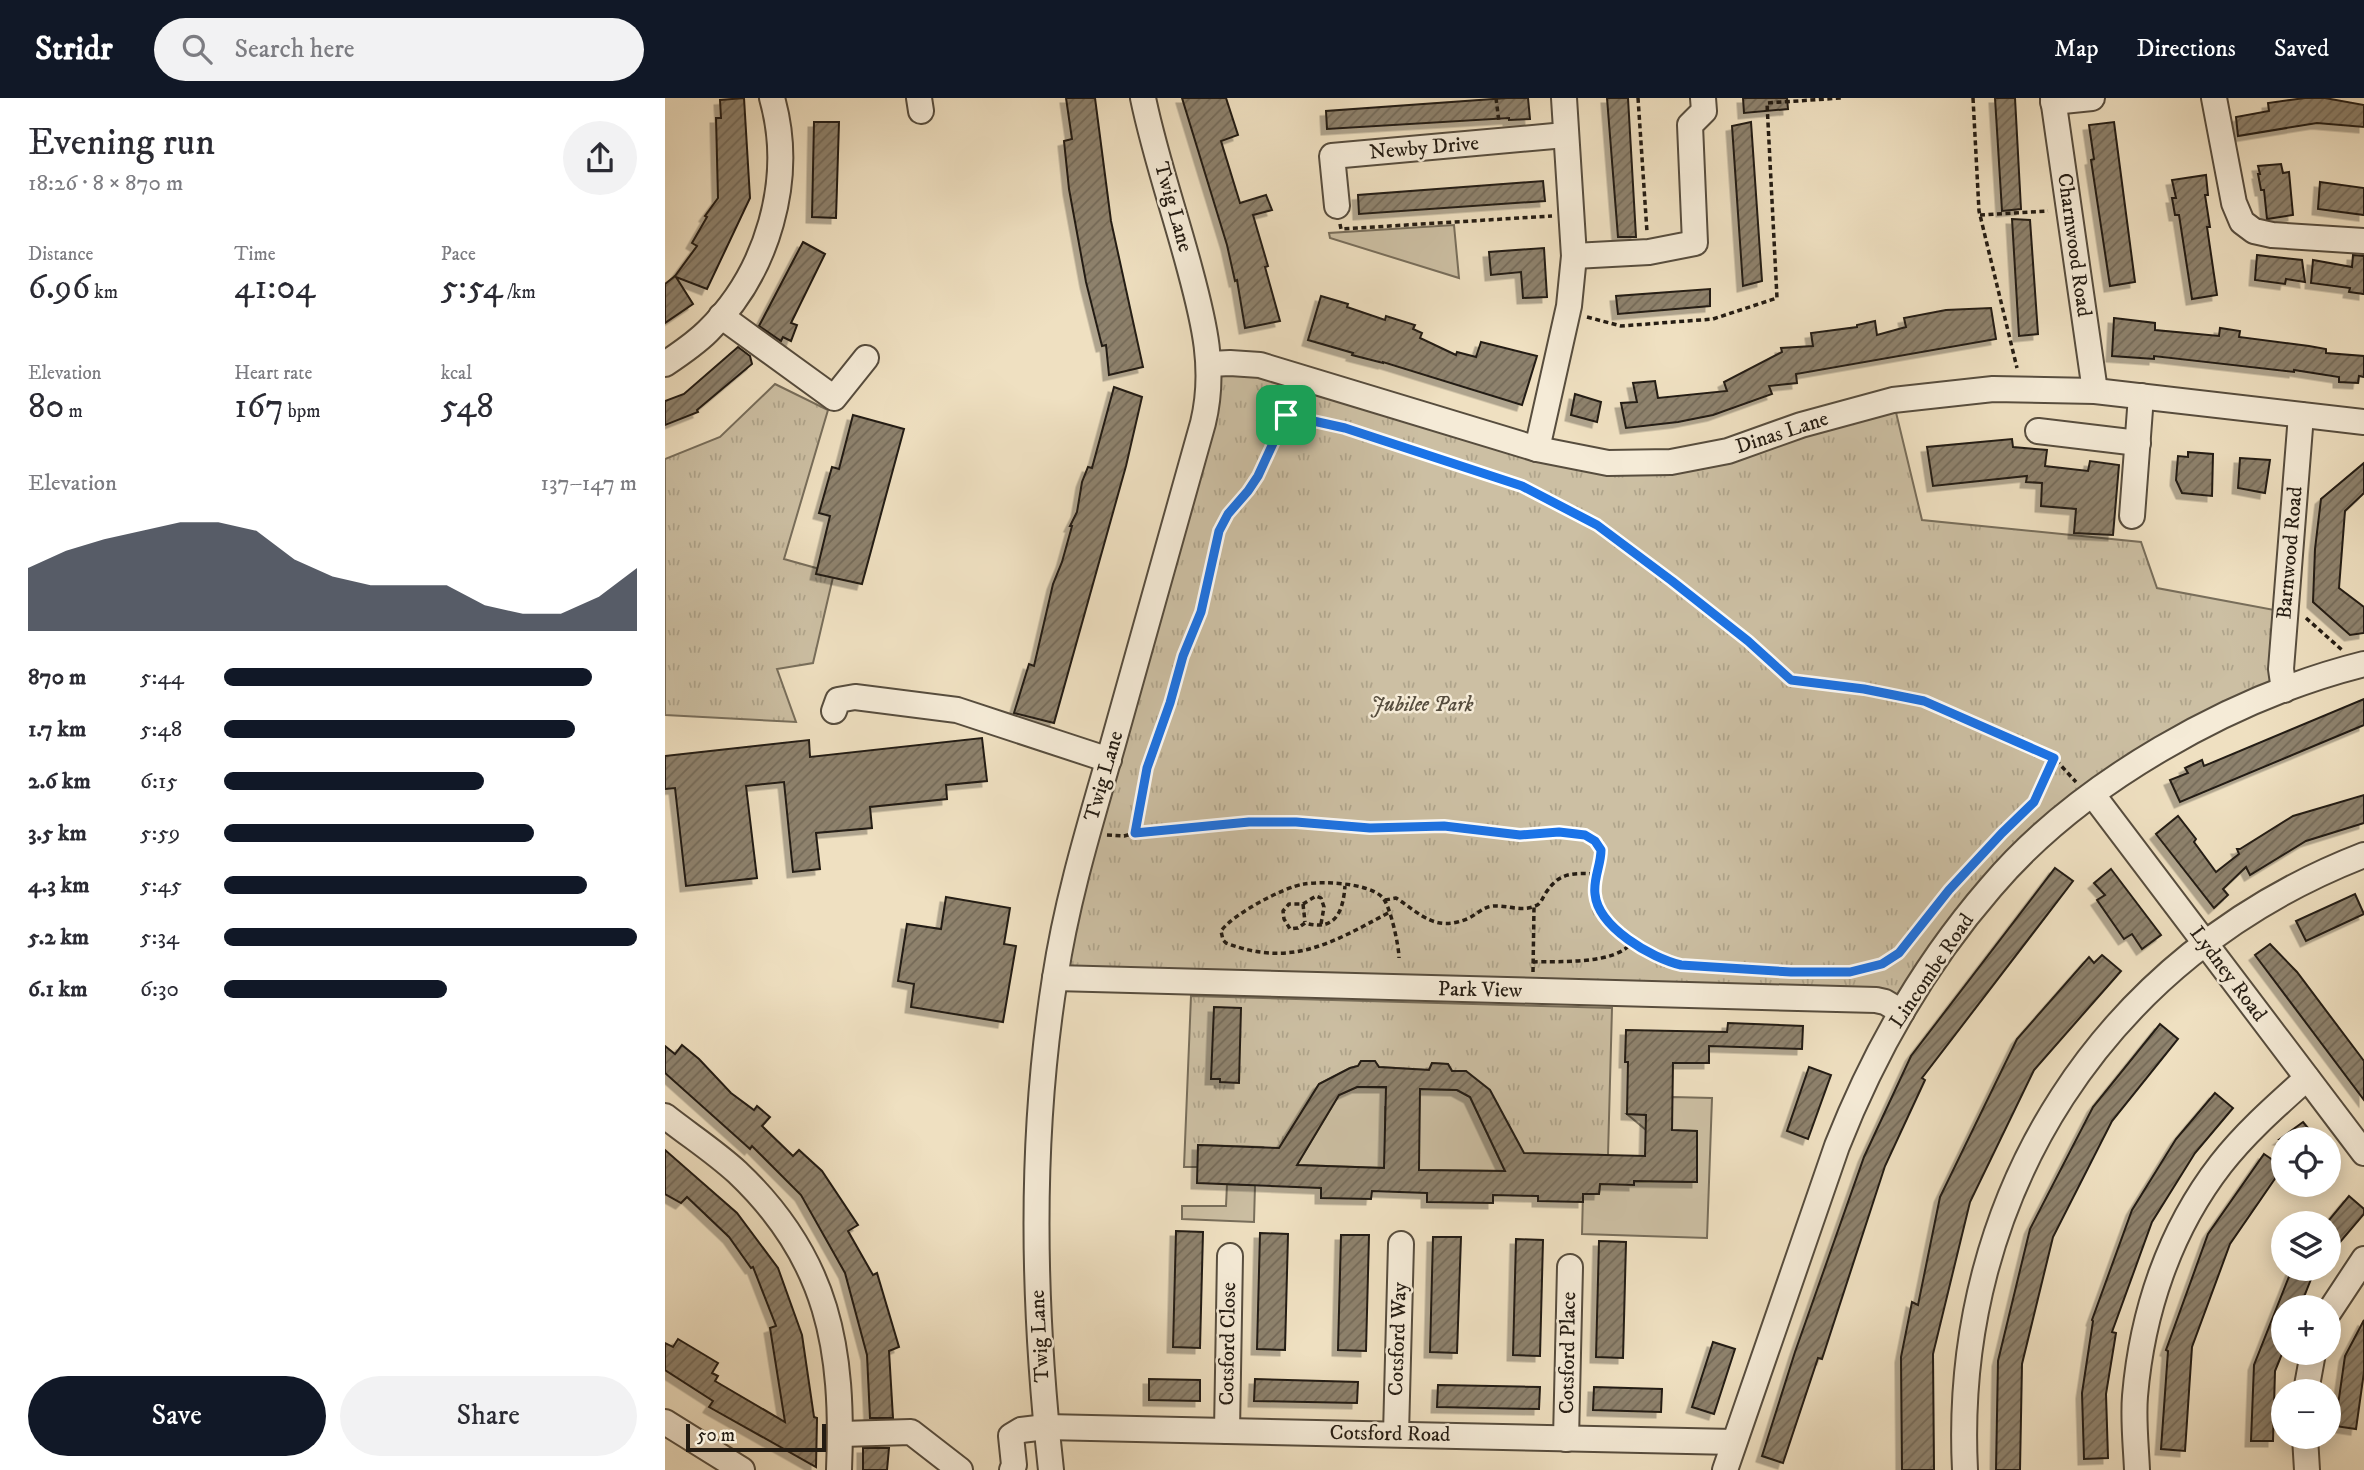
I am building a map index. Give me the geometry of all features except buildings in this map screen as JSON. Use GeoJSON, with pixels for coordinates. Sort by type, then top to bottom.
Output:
{"type":"FeatureCollection","features":[{"type":"Feature","properties":{"kind":"street"},"geometry":{"type":"LineString","coordinates":[[665,364],[694,344],[736,298],[767,236],[777,201],[781,157],[772,98]]}},
{"type":"Feature","properties":{"kind":"street","name":"Twig Lane"},"geometry":{"type":"LineString","coordinates":[[1051,1470],[1038,1332],[1036,1201],[1042,1081],[1055,978],[1067,915],[1089,831],[1210,390],[1205,323],[1143,98]]}},
{"type":"Feature","properties":{"kind":"street"},"geometry":{"type":"LineString","coordinates":[[1537,449],[1568,312],[1574,256],[1564,98]]}},
{"type":"Feature","properties":{"kind":"street"},"geometry":{"type":"LineString","coordinates":[[1574,256],[1649,252],[1695,243],[1690,125],[1704,111],[1703,98]]}},
{"type":"Feature","properties":{"kind":"street"},"geometry":{"type":"LineString","coordinates":[[2053,100],[2092,98]]}},
{"type":"Feature","properties":{"kind":"street"},"geometry":{"type":"LineString","coordinates":[[2214,98],[2234,203],[2237,214],[2248,227],[2272,235],[2364,241]]}},
{"type":"Feature","properties":{"kind":"street","name":"Charnwood Road"},"geometry":{"type":"LineString","coordinates":[[2053,100],[2095,391]]}},
{"type":"Feature","properties":{"kind":"street","name":"Newby Drive"},"geometry":{"type":"LineString","coordinates":[[1337,205],[1332,156],[1565,135]]}},
{"type":"Feature","properties":{"kind":"street"},"geometry":{"type":"LineString","coordinates":[[721,316],[834,398],[866,358]]}},
{"type":"Feature","properties":{"kind":"street","name":"Dinas Lane"},"geometry":{"type":"LineString","coordinates":[[1210,364],[1260,365],[1537,449],[1608,463],[1671,462],[1728,451],[1801,425],[1893,400],[1993,389],[2095,391],[2364,422]]}},
{"type":"Feature","properties":{"kind":"street"},"geometry":{"type":"LineString","coordinates":[[2132,516],[2141,396]]}},
{"type":"Feature","properties":{"kind":"street","name":"Barnwood Road"},"geometry":{"type":"LineString","coordinates":[[2284,690],[2281,669],[2301,415]]}},
{"type":"Feature","properties":{"kind":"street"},"geometry":{"type":"LineString","coordinates":[[2038,431],[2138,443]]}},
{"type":"Feature","properties":{"kind":"street","name":"Lincombe Road"},"geometry":{"type":"LineString","coordinates":[[1725,1470],[1837,1146],[1860,1089],[1902,1012],[1945,946],[1991,886],[2025,851],[2129,769],[2237,710],[2284,690],[2362,665]]}},
{"type":"Feature","properties":{"kind":"street"},"geometry":{"type":"LineString","coordinates":[[834,712],[838,700],[855,697],[957,710],[1109,760]]}},
{"type":"Feature","properties":{"kind":"street","name":"Lydney Road"},"geometry":{"type":"LineString","coordinates":[[2091,797],[2364,1153]]}},
{"type":"Feature","properties":{"kind":"street"},"geometry":{"type":"LineString","coordinates":[[1965,1470],[1965,1391],[1974,1320],[1989,1256],[2021,1173],[2063,1097],[2113,1027],[2153,986],[2204,943],[2282,893],[2364,855]]}},
{"type":"Feature","properties":{"kind":"street","name":"Park View"},"geometry":{"type":"LineString","coordinates":[[1055,978],[1875,1000],[1885,1002],[1902,1012]]}},
{"type":"Feature","properties":{"kind":"street"},"geometry":{"type":"LineString","coordinates":[[2137,1470],[2135,1398],[2142,1336],[2166,1258],[2196,1202],[2220,1166],[2247,1133],[2307,1077]]}},
{"type":"Feature","properties":{"kind":"street"},"geometry":{"type":"LineString","coordinates":[[665,1116],[723,1160],[750,1186],[781,1221],[811,1269],[825,1308],[836,1356],[841,1434],[839,1470]]}},
{"type":"Feature","properties":{"kind":"street","name":"Cotsford Way"},"geometry":{"type":"LineString","coordinates":[[1396,1434],[1401,1244]]}},
{"type":"Feature","properties":{"kind":"street","name":"Cotsford Close"},"geometry":{"type":"LineString","coordinates":[[1227,1431],[1230,1256]]}},
{"type":"Feature","properties":{"kind":"street"},"geometry":{"type":"LineString","coordinates":[[2340,1295],[2364,1259]]}},
{"type":"Feature","properties":{"kind":"street","name":"Cotsford Place"},"geometry":{"type":"LineString","coordinates":[[1566,1439],[1570,1267]]}},
{"type":"Feature","properties":{"kind":"street"},"geometry":{"type":"LineString","coordinates":[[665,1422],[742,1470]]}},
{"type":"Feature","properties":{"kind":"street","name":"Cotsford Road"},"geometry":{"type":"LineString","coordinates":[[1012,1470],[1014,1465],[1011,1436],[1021,1430],[1047,1427],[1734,1442]]}},
{"type":"Feature","properties":{"kind":"street"},"geometry":{"type":"LineString","coordinates":[[841,1434],[911,1433],[960,1470]]}},
{"type":"Feature","properties":{"kind":"street"},"geometry":{"type":"LineString","coordinates":[[2306,1449],[2307,1470]]}},
{"type":"Feature","properties":{"kind":"path"},"geometry":{"type":"LineString","coordinates":[[1638,98],[1649,252]]}},
{"type":"Feature","properties":{"kind":"path"},"geometry":{"type":"LineString","coordinates":[[1568,312],[1621,326],[1713,319],[1777,298],[1766,100],[1841,98]]}},
{"type":"Feature","properties":{"kind":"path"},"geometry":{"type":"LineString","coordinates":[[1973,98],[1980,215],[2022,389]]}},
{"type":"Feature","properties":{"kind":"path"},"geometry":{"type":"LineString","coordinates":[[1337,205],[1341,229],[1571,215]]}},
{"type":"Feature","properties":{"kind":"path"},"geometry":{"type":"LineString","coordinates":[[1980,215],[2069,210]]}},
{"type":"Feature","properties":{"kind":"path"},"geometry":{"type":"LineString","coordinates":[[1135,833],[1147,768],[1183,656],[1201,612],[1219,531],[1228,514],[1258,476],[1286,415],[1345,428],[1522,486],[1597,525],[1748,641],[1791,680],[1864,689],[1924,701],[2054,758],[2091,797]]}},
{"type":"Feature","properties":{"kind":"path"},"geometry":{"type":"LineString","coordinates":[[2286,600],[2362,665]]}},
{"type":"Feature","properties":{"kind":"path"},"geometry":{"type":"LineString","coordinates":[[1089,831],[1124,836],[1274,822],[1370,828],[1444,826],[1520,835],[1574,834],[1591,837],[1599,845],[1601,856],[1596,874],[1595,897],[1600,912],[1610,925],[1632,942],[1665,960],[1681,965],[1791,972],[1840,972],[1882,964],[1899,953],[1949,890],[2034,802],[2054,758]]}},
{"type":"Feature","properties":{"kind":"path"},"geometry":{"type":"LineString","coordinates":[[1385,900],[1396,898],[1422,917],[1440,922],[1461,920],[1489,906],[1534,907],[1540,903],[1553,882],[1565,875],[1596,874]]}},
{"type":"Feature","properties":{"kind":"path"},"geometry":{"type":"LineString","coordinates":[[1388,913],[1335,941],[1302,952],[1245,950],[1226,943],[1221,931],[1230,921],[1296,886],[1313,884],[1363,887],[1380,894],[1385,900],[1399,944],[1399,958]]}},
{"type":"Feature","properties":{"kind":"path"},"geometry":{"type":"LineString","coordinates":[[1321,925],[1324,906],[1321,898],[1316,896],[1304,904],[1285,906],[1283,915],[1290,929],[1305,923],[1321,925],[1333,921],[1341,913],[1345,886]]}},
{"type":"Feature","properties":{"kind":"path"},"geometry":{"type":"LineString","coordinates":[[1304,904],[1305,923]]}},
{"type":"Feature","properties":{"kind":"path"},"geometry":{"type":"LineString","coordinates":[[1533,991],[1534,907]]}},
{"type":"Feature","properties":{"kind":"path"},"geometry":{"type":"LineString","coordinates":[[1533,962],[1604,957],[1624,950],[1632,942]]}},
{"type":"Feature","properties":{"kind":"green space"},"geometry":{"type":"Polygon","coordinates":[[[1454,225],[1459,278],[1330,238],[1329,233],[1454,225]]]}},
{"type":"Feature","properties":{"kind":"green space","name":"Jubilee Park"},"geometry":{"type":"Polygon","coordinates":[[[1210,364],[1608,463],[1671,462],[1893,400],[1922,520],[2141,542],[2157,588],[2285,612],[2269,696],[2136,760],[1991,886],[1902,1012],[1055,978],[1210,364]]]}},
{"type":"Feature","properties":{"kind":"green space"},"geometry":{"type":"Polygon","coordinates":[[[775,384],[828,410],[784,559],[834,573],[813,663],[777,669],[796,722],[665,715],[665,459],[720,437],[775,384]]]}},
{"type":"Feature","properties":{"kind":"green space"},"geometry":{"type":"Polygon","coordinates":[[[1191,996],[1612,1008],[1608,1155],[1543,1154],[1533,1171],[1466,1071],[1452,1071],[1448,1064],[1432,1063],[1429,1070],[1379,1067],[1374,1061],[1361,1061],[1358,1066],[1319,1084],[1275,1155],[1263,1147],[1199,1145],[1198,1167],[1184,1167],[1191,996]]]}},
{"type":"Feature","properties":{"kind":"green space"},"geometry":{"type":"Polygon","coordinates":[[[1357,1087],[1457,1090],[1470,1097],[1505,1171],[1407,1170],[1419,1107],[1385,1107],[1385,1158],[1388,1168],[1297,1165],[1339,1095],[1357,1087]]]}},
{"type":"Feature","properties":{"kind":"green space"},"geometry":{"type":"Polygon","coordinates":[[[1672,1097],[1712,1098],[1707,1238],[1582,1234],[1583,1194],[1599,1194],[1600,1184],[1634,1184],[1634,1181],[1697,1182],[1697,1131],[1646,1130],[1627,1114],[1672,1115],[1672,1097]]]}},
{"type":"Feature","properties":{"kind":"green space"},"geometry":{"type":"Polygon","coordinates":[[[1227,1184],[1255,1185],[1254,1222],[1182,1219],[1182,1206],[1226,1206],[1227,1184]]]}},
{"type":"Feature","properties":{"kind":"route"},"geometry":{"type":"LineString","coordinates":[[1286,415],[1345,428],[1522,486],[1597,525],[1748,641],[1791,680],[1864,689],[1924,701],[2054,758],[2034,802],[1949,890],[1899,953],[1872,968],[1850,972],[1791,972],[1681,965],[1665,960],[1632,942],[1603,918],[1597,905],[1594,886],[1601,850],[1591,837],[1585,835],[1559,832],[1520,835],[1444,826],[1370,828],[1296,822],[1249,822],[1135,833],[1147,768],[1183,656],[1201,612],[1219,531],[1228,514],[1258,476],[1286,415]]}}]}
